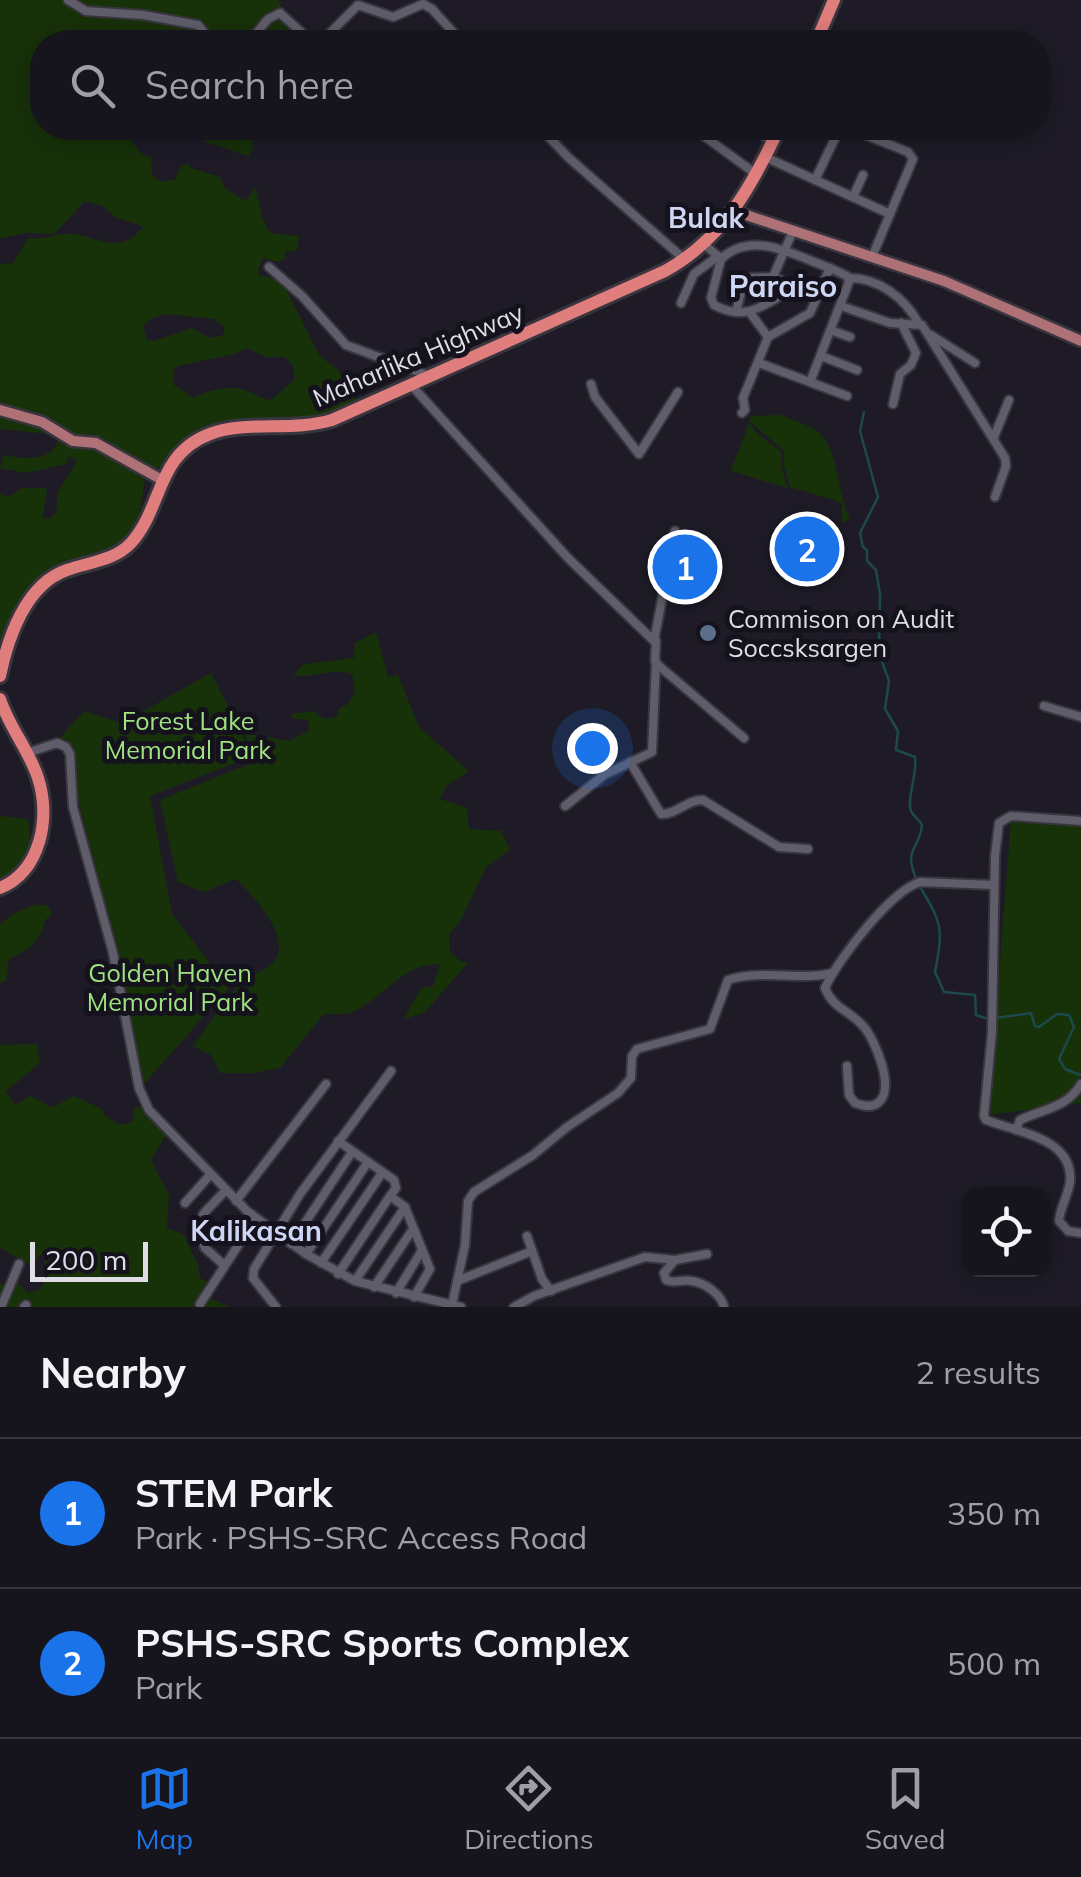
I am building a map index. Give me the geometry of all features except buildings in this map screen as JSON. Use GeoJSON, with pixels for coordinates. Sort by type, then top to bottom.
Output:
{"type":"FeatureCollection","features":[{"type":"Feature","properties":{"kind":"highway"},"geometry":{"type":"LineString","coordinates":[[821,30],[834,0]]}},
{"type":"Feature","properties":{"kind":"highway","name":"Maharlika Highway"},"geometry":{"type":"LineString","coordinates":[[0,676],[16,626],[31,598],[57,574],[114,556],[127,547],[139,532],[162,480],[181,453],[210,434],[234,428],[288,428],[321,423],[412,386],[684,260],[734,211],[773,140]]}},
{"type":"Feature","properties":{"kind":"highway"},"geometry":{"type":"LineString","coordinates":[[0,699],[42,790],[40,837],[26,869],[0,888]]}},
{"type":"Feature","properties":{"kind":"main road"},"geometry":{"type":"LineString","coordinates":[[734,211],[944,281],[1081,341]]}},
{"type":"Feature","properties":{"kind":"main road"},"geometry":{"type":"LineString","coordinates":[[0,410],[42,422],[73,440],[96,443],[162,480]]}},
{"type":"Feature","properties":{"kind":"street"},"geometry":{"type":"LineString","coordinates":[[68,0],[86,11],[143,15],[198,25],[202,30]]}},
{"type":"Feature","properties":{"kind":"street"},"geometry":{"type":"LineString","coordinates":[[333,30],[358,5],[393,17],[423,4],[451,30]]}},
{"type":"Feature","properties":{"kind":"street"},"geometry":{"type":"LineString","coordinates":[[259,30],[280,12],[300,30]]}},
{"type":"Feature","properties":{"kind":"street"},"geometry":{"type":"LineString","coordinates":[[552,140],[684,260]]}},
{"type":"Feature","properties":{"kind":"street"},"geometry":{"type":"LineString","coordinates":[[709,140],[756,174]]}},
{"type":"Feature","properties":{"kind":"street"},"geometry":{"type":"LineString","coordinates":[[815,180],[834,140]]}},
{"type":"Feature","properties":{"kind":"street"},"geometry":{"type":"LineString","coordinates":[[872,257],[911,164],[910,154],[877,140]]}},
{"type":"Feature","properties":{"kind":"street"},"geometry":{"type":"LineString","coordinates":[[765,157],[890,214]]}},
{"type":"Feature","properties":{"kind":"street"},"geometry":{"type":"LineString","coordinates":[[853,197],[863,176]]}},
{"type":"Feature","properties":{"kind":"street"},"geometry":{"type":"LineString","coordinates":[[780,296],[773,278],[792,231]]}},
{"type":"Feature","properties":{"kind":"street"},"geometry":{"type":"LineString","coordinates":[[704,244],[720,257]]}},
{"type":"Feature","properties":{"kind":"street"},"geometry":{"type":"LineString","coordinates":[[681,303],[694,274],[731,250],[750,244],[784,252],[892,291],[928,335],[1006,461],[995,498]]}},
{"type":"Feature","properties":{"kind":"street"},"geometry":{"type":"LineString","coordinates":[[720,257],[711,300],[716,307],[736,312],[752,314],[800,288],[773,278],[744,280],[736,312]]}},
{"type":"Feature","properties":{"kind":"street"},"geometry":{"type":"LineString","coordinates":[[269,267],[302,296],[344,344],[431,376]]}},
{"type":"Feature","properties":{"kind":"street"},"geometry":{"type":"LineString","coordinates":[[742,414],[746,392],[768,338],[810,313],[830,268]]}},
{"type":"Feature","properties":{"kind":"street"},"geometry":{"type":"LineString","coordinates":[[810,382],[841,306],[848,278]]}},
{"type":"Feature","properties":{"kind":"street"},"geometry":{"type":"LineString","coordinates":[[841,306],[884,322],[919,324]]}},
{"type":"Feature","properties":{"kind":"street"},"geometry":{"type":"LineString","coordinates":[[752,314],[768,338]]}},
{"type":"Feature","properties":{"kind":"street"},"geometry":{"type":"LineString","coordinates":[[894,404],[900,374],[911,365],[916,353],[901,323]]}},
{"type":"Feature","properties":{"kind":"street"},"geometry":{"type":"LineString","coordinates":[[832,330],[850,337]]}},
{"type":"Feature","properties":{"kind":"street"},"geometry":{"type":"LineString","coordinates":[[910,338],[928,335],[976,364]]}},
{"type":"Feature","properties":{"kind":"street"},"geometry":{"type":"LineString","coordinates":[[821,356],[857,370]]}},
{"type":"Feature","properties":{"kind":"street"},"geometry":{"type":"LineString","coordinates":[[759,363],[847,396]]}},
{"type":"Feature","properties":{"kind":"street"},"geometry":{"type":"LineString","coordinates":[[591,384],[596,397],[639,454],[678,392]]}},
{"type":"Feature","properties":{"kind":"street"},"geometry":{"type":"LineString","coordinates":[[412,386],[568,558],[656,641]]}},
{"type":"Feature","properties":{"kind":"street"},"geometry":{"type":"LineString","coordinates":[[994,437],[1009,400]]}},
{"type":"Feature","properties":{"kind":"street"},"geometry":{"type":"LineString","coordinates":[[566,806],[604,776],[654,750],[656,641],[675,531]]}},
{"type":"Feature","properties":{"kind":"street"},"geometry":{"type":"LineString","coordinates":[[656,662],[744,738]]}},
{"type":"Feature","properties":{"kind":"street"},"geometry":{"type":"LineString","coordinates":[[1044,706],[1081,717]]}},
{"type":"Feature","properties":{"kind":"street"},"geometry":{"type":"LineString","coordinates":[[27,754],[56,743],[69,750],[71,799],[113,953],[140,1094],[153,1115],[236,1200],[276,1234],[338,1274],[374,1287],[456,1306],[468,1202],[474,1192],[618,1094],[630,1078],[632,1056],[637,1049],[710,1029],[724,986],[732,978],[832,974]]}},
{"type":"Feature","properties":{"kind":"street"},"geometry":{"type":"LineString","coordinates":[[630,762],[662,814],[703,800],[778,847],[808,849]]}},
{"type":"Feature","properties":{"kind":"street"},"geometry":{"type":"LineString","coordinates":[[1081,821],[1010,816],[1002,820],[996,848],[992,1032],[984,1116],[986,1120],[1042,1138],[1066,1158],[1069,1188],[1059,1220],[1066,1230],[1081,1234]]}},
{"type":"Feature","properties":{"kind":"street"},"geometry":{"type":"LineString","coordinates":[[847,1066],[850,1095],[855,1103],[868,1107],[879,1102],[885,1084],[878,1055],[865,1028],[836,1008],[825,988],[895,896],[920,882],[994,885]]}},
{"type":"Feature","properties":{"kind":"street"},"geometry":{"type":"LineString","coordinates":[[276,1307],[252,1273],[338,1142],[391,1071]]}},
{"type":"Feature","properties":{"kind":"street"},"geometry":{"type":"LineString","coordinates":[[236,1200],[326,1084]]}},
{"type":"Feature","properties":{"kind":"street"},"geometry":{"type":"LineString","coordinates":[[1016,1130],[1020,1120],[1053,1109],[1081,1084]]}},
{"type":"Feature","properties":{"kind":"street"},"geometry":{"type":"LineString","coordinates":[[338,1142],[396,1184],[338,1274]]}},
{"type":"Feature","properties":{"kind":"street"},"geometry":{"type":"LineString","coordinates":[[291,1244],[352,1152]]}},
{"type":"Feature","properties":{"kind":"street"},"geometry":{"type":"LineString","coordinates":[[306,1254],[368,1162]]}},
{"type":"Feature","properties":{"kind":"street"},"geometry":{"type":"LineString","coordinates":[[321,1264],[382,1173]]}},
{"type":"Feature","properties":{"kind":"street"},"geometry":{"type":"LineString","coordinates":[[185,1203],[210,1174]]}},
{"type":"Feature","properties":{"kind":"street"},"geometry":{"type":"LineString","coordinates":[[224,1265],[205,1248],[198,1226],[204,1213],[226,1190]]}},
{"type":"Feature","properties":{"kind":"street"},"geometry":{"type":"LineString","coordinates":[[390,1196],[405,1207],[430,1274],[414,1297]]}},
{"type":"Feature","properties":{"kind":"street"},"geometry":{"type":"LineString","coordinates":[[355,1281],[405,1207]]}},
{"type":"Feature","properties":{"kind":"street"},"geometry":{"type":"LineString","coordinates":[[200,1304],[256,1218]]}},
{"type":"Feature","properties":{"kind":"street"},"geometry":{"type":"LineString","coordinates":[[374,1287],[412,1229]]}},
{"type":"Feature","properties":{"kind":"street"},"geometry":{"type":"LineString","coordinates":[[526,1236],[544,1283],[551,1291]]}},
{"type":"Feature","properties":{"kind":"street"},"geometry":{"type":"LineString","coordinates":[[457,1281],[532,1251]]}},
{"type":"Feature","properties":{"kind":"street"},"geometry":{"type":"LineString","coordinates":[[396,1292],[422,1252]]}},
{"type":"Feature","properties":{"kind":"street"},"geometry":{"type":"LineString","coordinates":[[514,1307],[534,1296],[645,1257],[674,1260],[707,1254]]}},
{"type":"Feature","properties":{"kind":"street"},"geometry":{"type":"LineString","coordinates":[[674,1260],[664,1273],[666,1280],[696,1282],[718,1294],[724,1307]]}},
{"type":"Feature","properties":{"kind":"street"},"geometry":{"type":"LineString","coordinates":[[1,1307],[19,1264]]}},
{"type":"Feature","properties":{"kind":"green space"},"geometry":{"type":"Polygon","coordinates":[[[0,0],[281,3],[279,10],[291,30],[30,30],[30,140],[131,140],[151,158],[152,175],[162,182],[176,179],[181,165],[189,164],[220,177],[225,188],[246,201],[255,187],[270,233],[299,236],[297,251],[285,251],[285,259],[278,262],[263,258],[258,272],[284,285],[319,355],[338,370],[357,401],[321,418],[297,423],[221,424],[185,444],[165,467],[146,469],[141,508],[133,529],[115,545],[63,565],[40,580],[21,605],[0,654],[0,494],[8,497],[22,488],[47,488],[43,518],[50,519],[56,513],[58,492],[77,461],[68,456],[67,464],[26,473],[0,468],[3,455],[44,456],[58,439],[50,434],[0,429],[0,412],[50,422],[0,406],[0,264],[13,263],[28,238],[72,234],[104,242],[124,242],[143,226],[85,201],[54,234],[26,233],[0,239],[0,0]],[[166,314],[143,326],[147,340],[192,328],[209,338],[223,335],[225,328],[214,319],[166,314]],[[247,348],[178,366],[173,371],[174,385],[193,398],[235,388],[271,400],[295,379],[293,365],[284,357],[265,357],[247,348]]]}},
{"type":"Feature","properties":{"kind":"green space"},"geometry":{"type":"Polygon","coordinates":[[[201,140],[252,140],[253,149],[248,156],[201,140]]]}},
{"type":"Feature","properties":{"kind":"green space"},"geometry":{"type":"Polygon","coordinates":[[[781,415],[824,438],[834,459],[850,519],[842,523],[842,504],[837,501],[790,487],[784,451],[749,421],[750,416],[781,415]]]}},
{"type":"Feature","properties":{"kind":"green space"},"geometry":{"type":"Polygon","coordinates":[[[749,423],[782,452],[787,488],[731,471],[749,423]]]}},
{"type":"Feature","properties":{"kind":"green space"},"geometry":{"type":"Polygon","coordinates":[[[790,526],[823,533],[827,566],[819,569],[783,564],[790,526]]]}},
{"type":"Feature","properties":{"kind":"green space"},"geometry":{"type":"Polygon","coordinates":[[[376,632],[388,677],[398,675],[419,727],[469,771],[446,786],[440,799],[467,808],[469,829],[501,831],[510,850],[486,867],[460,922],[449,934],[450,952],[468,963],[424,1013],[404,1019],[421,988],[433,986],[440,965],[415,969],[349,1013],[324,1014],[280,1068],[220,1073],[211,1055],[193,1046],[236,988],[277,957],[279,945],[270,920],[236,879],[204,892],[178,882],[160,800],[257,761],[244,733],[289,741],[309,731],[308,720],[291,718],[291,714],[313,711],[324,719],[337,717],[339,708],[348,704],[355,691],[352,674],[293,675],[304,664],[354,658],[355,643],[376,632]]]}},
{"type":"Feature","properties":{"kind":"green space","name":"Forest Lake Memorial Park"},"geometry":{"type":"Polygon","coordinates":[[[211,673],[253,756],[150,796],[172,914],[229,988],[143,1085],[123,975],[74,784],[74,750],[58,740],[84,711],[122,723],[211,673]]]}},
{"type":"Feature","properties":{"kind":"green space"},"geometry":{"type":"Polygon","coordinates":[[[0,816],[28,819],[31,840],[25,863],[0,879],[0,816]]]}},
{"type":"Feature","properties":{"kind":"green space"},"geometry":{"type":"Polygon","coordinates":[[[1011,819],[1081,822],[1081,1103],[988,1115],[1011,819]]]}},
{"type":"Feature","properties":{"kind":"green space"},"geometry":{"type":"Polygon","coordinates":[[[36,904],[48,906],[52,915],[45,920],[33,944],[9,959],[6,981],[0,983],[0,924],[36,904]]]}},
{"type":"Feature","properties":{"kind":"green space"},"geometry":{"type":"Polygon","coordinates":[[[37,1044],[40,1063],[6,1091],[15,1105],[30,1096],[53,1107],[74,1096],[102,1109],[105,1116],[120,1125],[132,1122],[135,1107],[141,1107],[166,1135],[151,1160],[169,1195],[167,1228],[184,1235],[200,1278],[214,1285],[209,1294],[213,1300],[230,1307],[0,1307],[0,1283],[17,1282],[28,1293],[40,1289],[48,1274],[44,1272],[45,1258],[41,1254],[32,1266],[0,1248],[0,1045],[37,1044]]]}},
{"type":"Feature","properties":{"kind":"waterway"},"geometry":{"type":"LineString","coordinates":[[864,412],[860,431],[878,497],[860,533],[867,561],[876,570],[880,594],[879,653],[889,681],[885,709],[898,731],[896,750],[915,757],[910,806],[922,825],[911,860],[916,879]]}},
{"type":"Feature","properties":{"kind":"waterway"},"geometry":{"type":"LineString","coordinates":[[920,887],[939,928],[935,972],[944,992],[975,995],[976,1015],[988,1019]]}},
{"type":"Feature","properties":{"kind":"waterway"},"geometry":{"type":"LineString","coordinates":[[996,1018],[1031,1013],[1039,1027],[1057,1014],[1069,1015],[1074,1027],[1059,1059],[1065,1069],[1080,1075]]}},
{"type":"Feature","properties":{"kind":"place","name":"PSHS-SRC Sports Complex"},"geometry":{"type":"Point","coordinates":[807,549]}},
{"type":"Feature","properties":{"kind":"place","name":"STEM Park"},"geometry":{"type":"Point","coordinates":[685,567]}},
{"type":"Feature","properties":{"kind":"place","name":"Commison on Audit Soccsksargen"},"geometry":{"type":"Point","coordinates":[708,633]}},
{"type":"Feature","properties":{"kind":"district","name":"Bulak"},"geometry":{"type":"Point","coordinates":[706,218]}},
{"type":"Feature","properties":{"kind":"district","name":"Paraiso"},"geometry":{"type":"Point","coordinates":[783,287]}},
{"type":"Feature","properties":{"kind":"district","name":"Kalikasan"},"geometry":{"type":"Point","coordinates":[256,1231]}},
{"type":"Feature","properties":{"kind":"park label","name":"Golden Haven Memorial Park"},"geometry":{"type":"Point","coordinates":[170,988]}}]}
